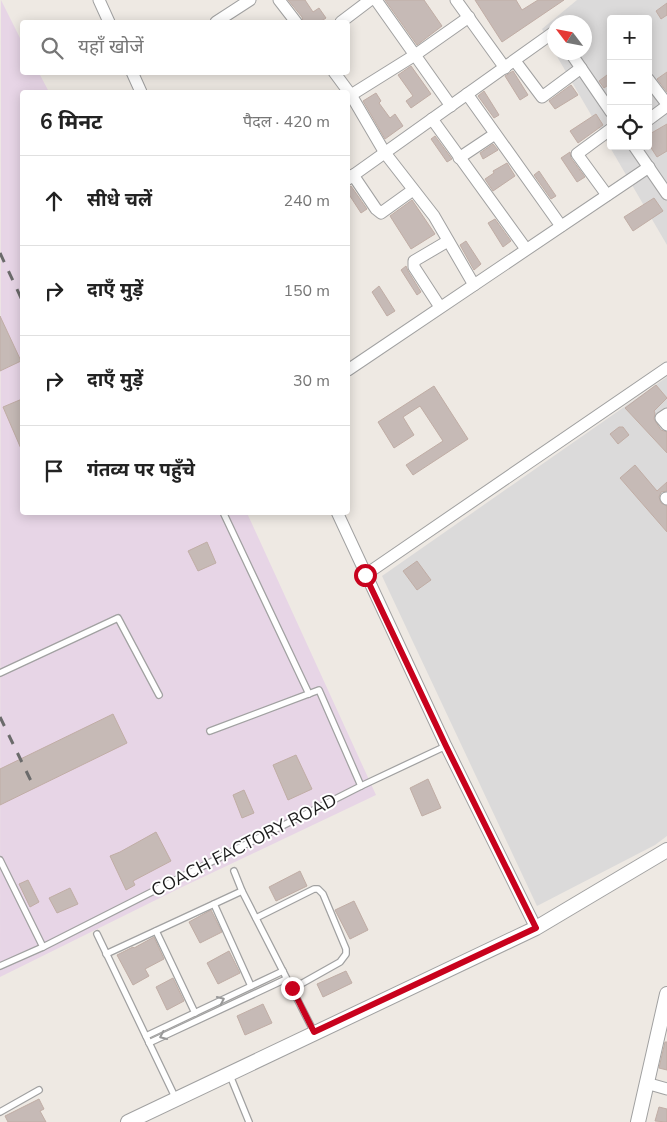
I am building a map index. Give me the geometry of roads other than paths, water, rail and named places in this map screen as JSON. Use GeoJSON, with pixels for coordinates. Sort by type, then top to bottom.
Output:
{"type":"FeatureCollection","features":[{"type":"Feature","properties":{"kind":"street"},"geometry":{"type":"LineString","coordinates":[[99,0],[108,20]]}},
{"type":"Feature","properties":{"kind":"street"},"geometry":{"type":"LineString","coordinates":[[219,20],[250,0]]}},
{"type":"Feature","properties":{"kind":"street"},"geometry":{"type":"LineString","coordinates":[[279,0],[294,20]]}},
{"type":"Feature","properties":{"kind":"street"},"geometry":{"type":"LineString","coordinates":[[344,20],[370,0]]}},
{"type":"Feature","properties":{"kind":"street"},"geometry":{"type":"LineString","coordinates":[[376,0],[451,106]]}},
{"type":"Feature","properties":{"kind":"street"},"geometry":{"type":"LineString","coordinates":[[456,0],[505,68]]}},
{"type":"Feature","properties":{"kind":"street"},"geometry":{"type":"LineString","coordinates":[[469,18],[416,55],[351,94],[385,153],[434,216],[474,285]]}},
{"type":"Feature","properties":{"kind":"street"},"geometry":{"type":"LineString","coordinates":[[413,190],[380,213],[350,177],[547,37]]}},
{"type":"Feature","properties":{"kind":"street"},"geometry":{"type":"LineString","coordinates":[[575,60],[607,105]]}},
{"type":"Feature","properties":{"kind":"street"},"geometry":{"type":"LineString","coordinates":[[514,61],[542,97],[580,68]]}},
{"type":"Feature","properties":{"kind":"street"},"geometry":{"type":"LineString","coordinates":[[136,75],[140,90]]}},
{"type":"Feature","properties":{"kind":"street"},"geometry":{"type":"LineString","coordinates":[[336,75],[348,90]]}},
{"type":"Feature","properties":{"kind":"street"},"geometry":{"type":"LineString","coordinates":[[652,84],[667,105],[652,117]]}},
{"type":"Feature","properties":{"kind":"street"},"geometry":{"type":"LineString","coordinates":[[467,94],[562,226]]}},
{"type":"Feature","properties":{"kind":"street"},"geometry":{"type":"LineString","coordinates":[[432,119],[526,249]]}},
{"type":"Feature","properties":{"kind":"street"},"geometry":{"type":"LineString","coordinates":[[607,132],[577,154],[607,195]]}},
{"type":"Feature","properties":{"kind":"street"},"geometry":{"type":"LineString","coordinates":[[459,158],[495,134]]}},
{"type":"Feature","properties":{"kind":"street"},"geometry":{"type":"LineString","coordinates":[[637,150],[667,194]]}},
{"type":"Feature","properties":{"kind":"street"},"geometry":{"type":"LineString","coordinates":[[350,369],[648,167]]}},
{"type":"Feature","properties":{"kind":"street"},"geometry":{"type":"LineString","coordinates":[[440,307],[414,267],[414,261],[448,241]]}},
{"type":"Feature","properties":{"kind":"street"},"geometry":{"type":"LineString","coordinates":[[365,575],[667,368]]}},
{"type":"Feature","properties":{"kind":"street"},"geometry":{"type":"LineString","coordinates":[[667,414],[661,418],[667,425]]}},
{"type":"Feature","properties":{"kind":"street"},"geometry":{"type":"LineString","coordinates":[[338,515],[446,746],[536,928]]}},
{"type":"Feature","properties":{"kind":"street"},"geometry":{"type":"LineString","coordinates":[[128,1122],[536,928],[667,850]]}},
{"type":"Feature","properties":{"kind":"street"},"geometry":{"type":"LineString","coordinates":[[638,1122],[667,994]]}},
{"type":"Feature","properties":{"kind":"street"},"geometry":{"type":"LineString","coordinates":[[646,1083],[667,1089]]}},
{"type":"Feature","properties":{"kind":"lane"},"geometry":{"type":"LineString","coordinates":[[224,515],[308,694]]}},
{"type":"Feature","properties":{"kind":"lane"},"geometry":{"type":"LineString","coordinates":[[0,673],[118,618],[159,695]]}},
{"type":"Feature","properties":{"kind":"lane"},"geometry":{"type":"LineString","coordinates":[[210,731],[318,690],[361,786]]}},
{"type":"Feature","properties":{"kind":"lane","name":"COACH FACTORY ROAD"},"geometry":{"type":"LineString","coordinates":[[0,966],[43,947],[361,786],[446,746]]}},
{"type":"Feature","properties":{"kind":"lane"},"geometry":{"type":"LineString","coordinates":[[0,860],[43,947]]}},
{"type":"Feature","properties":{"kind":"lane"},"geometry":{"type":"LineString","coordinates":[[234,871],[242,891],[314,1032]]}},
{"type":"Feature","properties":{"kind":"lane"},"geometry":{"type":"LineString","coordinates":[[0,879],[7,875]]}},
{"type":"Feature","properties":{"kind":"lane"},"geometry":{"type":"LineString","coordinates":[[256,918],[314,889],[318,889],[323,894],[346,954],[340,962],[292,988]]}},
{"type":"Feature","properties":{"kind":"lane"},"geometry":{"type":"LineString","coordinates":[[106,954],[242,891]]}},
{"type":"Feature","properties":{"kind":"lane"},"geometry":{"type":"LineString","coordinates":[[214,904],[251,986]]}},
{"type":"Feature","properties":{"kind":"lane"},"geometry":{"type":"LineString","coordinates":[[156,931],[195,1013]]}},
{"type":"Feature","properties":{"kind":"lane"},"geometry":{"type":"LineString","coordinates":[[97,934],[176,1099]]}},
{"type":"Feature","properties":{"kind":"lane"},"geometry":{"type":"LineString","coordinates":[[146,1036],[283,971]]}},
{"type":"Feature","properties":{"kind":"lane"},"geometry":{"type":"LineString","coordinates":[[149,1043],[286,979]]}},
{"type":"Feature","properties":{"kind":"lane"},"geometry":{"type":"LineString","coordinates":[[229,1074],[248,1122]]}},
{"type":"Feature","properties":{"kind":"lane"},"geometry":{"type":"LineString","coordinates":[[0,1112],[39,1090]]}},
{"type":"Feature","properties":{"kind":"railway"},"geometry":{"type":"LineString","coordinates":[[0,253],[20,296]]}},
{"type":"Feature","properties":{"kind":"railway"},"geometry":{"type":"LineString","coordinates":[[0,717],[32,783]]}}]}
